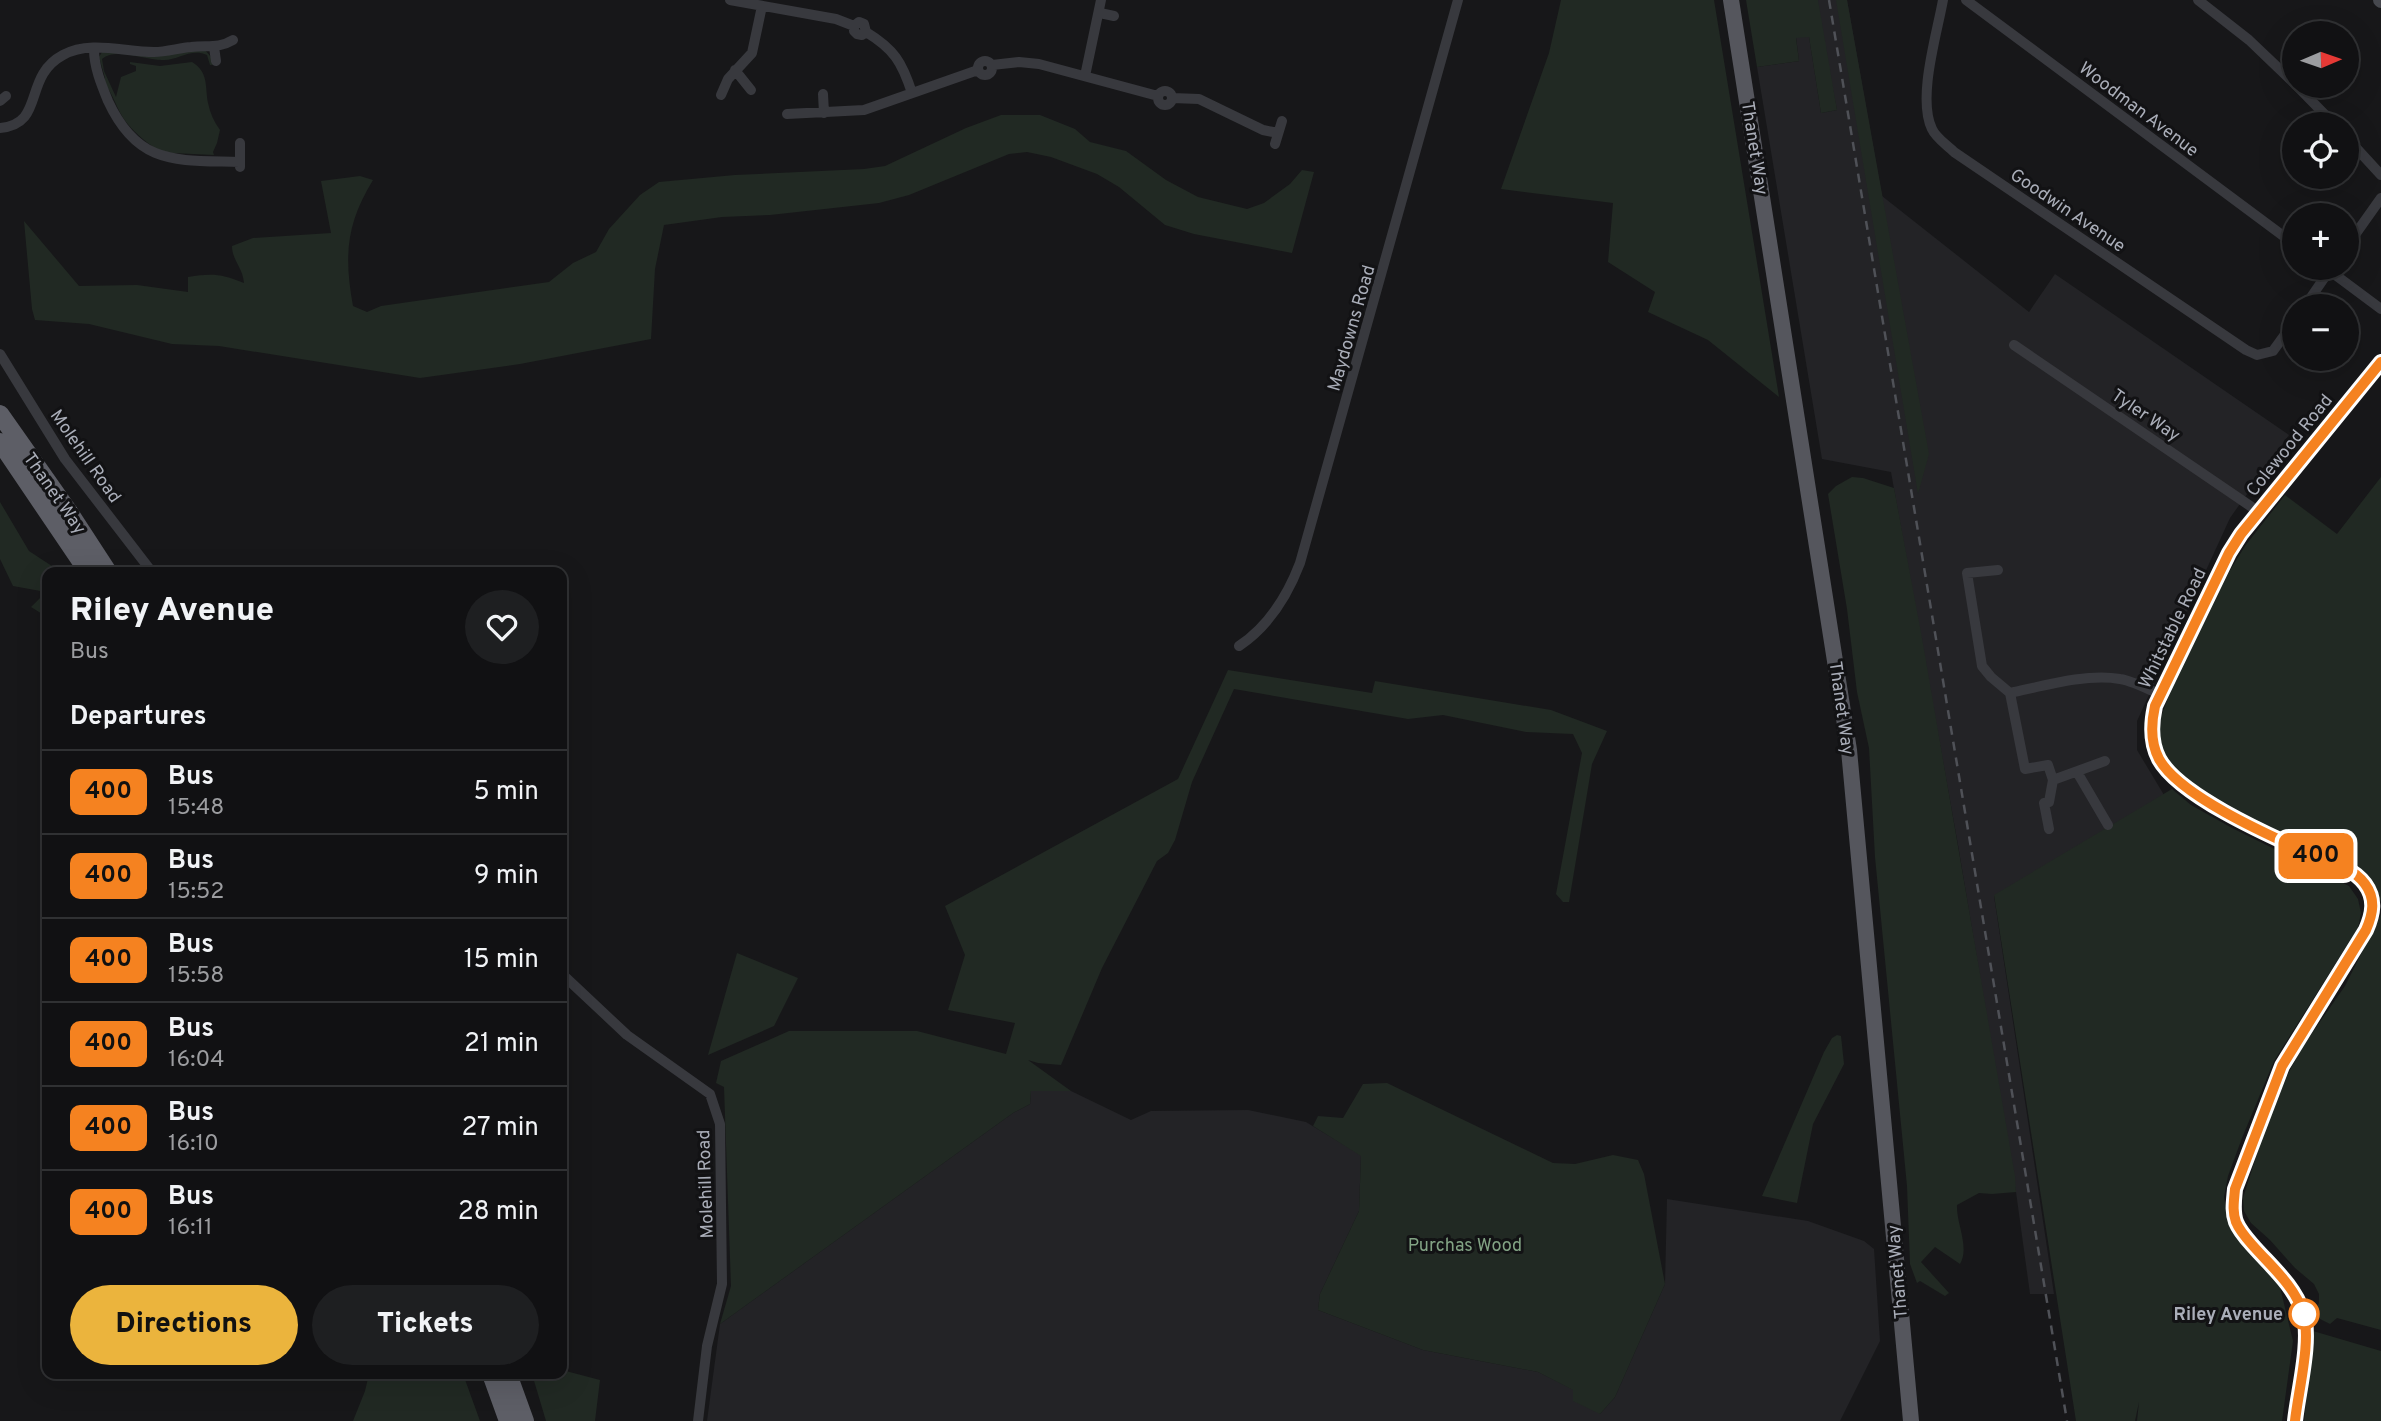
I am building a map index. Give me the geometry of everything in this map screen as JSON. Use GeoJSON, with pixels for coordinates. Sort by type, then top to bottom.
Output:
{"type":"FeatureCollection","features":[{"type":"Feature","properties":{"kind":"highway","name":"Thanet Way"},"geometry":{"type":"LineString","coordinates":[[0,414],[105,567]]}},
{"type":"Feature","properties":{"kind":"highway","name":"Thanet Way"},"geometry":{"type":"LineString","coordinates":[[0,442],[85,567]]}},
{"type":"Feature","properties":{"kind":"highway"},"geometry":{"type":"LineString","coordinates":[[493,1379],[508,1421]]}},
{"type":"Feature","properties":{"kind":"highway"},"geometry":{"type":"LineString","coordinates":[[510,1379],[525,1421]]}},
{"type":"Feature","properties":{"kind":"main road","name":"Thanet Way"},"geometry":{"type":"LineString","coordinates":[[1731,0],[1849,750],[1911,1421]]}},
{"type":"Feature","properties":{"kind":"main road","name":"Colewood Road"},"geometry":{"type":"LineString","coordinates":[[2229,553],[2381,362]]}},
{"type":"Feature","properties":{"kind":"main road","name":"Whitstable Road"},"geometry":{"type":"LineString","coordinates":[[2229,553],[2161,695],[2153,718],[2153,739],[2158,757],[2173,774],[2214,805],[2244,823],[2346,869],[2364,883],[2371,894],[2373,911],[2366,930],[2282,1066],[2235,1189],[2233,1206],[2236,1224],[2285,1280],[2297,1297],[2304,1316],[2305,1346],[2295,1421]]}},
{"type":"Feature","properties":{"kind":"street"},"geometry":{"type":"LineString","coordinates":[[730,0],[836,19],[854,26],[857,34],[866,32],[885,45],[899,60],[912,93]]}},
{"type":"Feature","properties":{"kind":"street"},"geometry":{"type":"LineString","coordinates":[[1085,76],[1101,0]]}},
{"type":"Feature","properties":{"kind":"street","name":"Maydowns Road"},"geometry":{"type":"LineString","coordinates":[[1239,646],[1258,634],[1291,586],[1300,563],[1458,0]]}},
{"type":"Feature","properties":{"kind":"street","name":"Goodwin Avenue"},"geometry":{"type":"LineString","coordinates":[[1943,0],[1925,101],[1932,130],[1942,141],[1954,152],[2246,350],[2257,355],[2273,351],[2282,339]]}},
{"type":"Feature","properties":{"kind":"street","name":"Woodman Avenue"},"geometry":{"type":"LineString","coordinates":[[1966,0],[2282,235]]}},
{"type":"Feature","properties":{"kind":"street"},"geometry":{"type":"LineString","coordinates":[[2198,0],[2249,40],[2282,71]]}},
{"type":"Feature","properties":{"kind":"street"},"geometry":{"type":"LineString","coordinates":[[720,95],[728,79],[752,53],[762,6]]}},
{"type":"Feature","properties":{"kind":"street"},"geometry":{"type":"LineString","coordinates":[[1100,13],[1114,16]]}},
{"type":"Feature","properties":{"kind":"street"},"geometry":{"type":"LineString","coordinates":[[0,128],[15,125],[27,115],[41,74],[48,65],[73,51],[94,49],[150,52],[222,46],[233,40]]}},
{"type":"Feature","properties":{"kind":"street"},"geometry":{"type":"LineString","coordinates":[[214,47],[215,61]]}},
{"type":"Feature","properties":{"kind":"street"},"geometry":{"type":"LineString","coordinates":[[94,49],[94,64],[117,121],[146,149],[168,158],[239,166],[240,143]]}},
{"type":"Feature","properties":{"kind":"street"},"geometry":{"type":"LineString","coordinates":[[787,114],[864,110],[978,70],[982,61],[988,61],[992,65],[1029,63],[1158,96],[1166,91],[1172,98],[1199,99],[1276,139],[1282,121]]}},
{"type":"Feature","properties":{"kind":"street"},"geometry":{"type":"LineString","coordinates":[[735,71],[751,90]]}},
{"type":"Feature","properties":{"kind":"street"},"geometry":{"type":"LineString","coordinates":[[823,94],[824,113]]}},
{"type":"Feature","properties":{"kind":"street"},"geometry":{"type":"LineString","coordinates":[[2309,98],[2323,112]]}},
{"type":"Feature","properties":{"kind":"street"},"geometry":{"type":"LineString","coordinates":[[2359,151],[2381,175]]}},
{"type":"Feature","properties":{"kind":"street"},"geometry":{"type":"LineString","coordinates":[[2359,229],[2381,198]]}},
{"type":"Feature","properties":{"kind":"street"},"geometry":{"type":"LineString","coordinates":[[2343,280],[2381,309]]}},
{"type":"Feature","properties":{"kind":"street","name":"Tyler Way"},"geometry":{"type":"LineString","coordinates":[[2014,345],[2259,512]]}},
{"type":"Feature","properties":{"kind":"street","name":"Molehill Road"},"geometry":{"type":"LineString","coordinates":[[0,354],[65,459],[148,567]]}},
{"type":"Feature","properties":{"kind":"street"},"geometry":{"type":"LineString","coordinates":[[1998,570],[1967,573],[1982,666],[2010,693],[2025,769],[2048,765],[2053,780],[2049,802],[2044,803],[2049,829]]}},
{"type":"Feature","properties":{"kind":"street"},"geometry":{"type":"LineString","coordinates":[[2010,693],[2059,682],[2104,678],[2121,679],[2161,695]]}},
{"type":"Feature","properties":{"kind":"street"},"geometry":{"type":"LineString","coordinates":[[2053,780],[2105,761]]}},
{"type":"Feature","properties":{"kind":"street"},"geometry":{"type":"LineString","coordinates":[[2077,772],[2108,825]]}},
{"type":"Feature","properties":{"kind":"street","name":"Molehill Road"},"geometry":{"type":"LineString","coordinates":[[567,979],[627,1035],[710,1094],[720,1124],[722,1284],[707,1346],[698,1421]]}},
{"type":"Feature","properties":{"kind":"shaded area"},"geometry":{"type":"Polygon","coordinates":[[[1815,0],[1847,0],[1882,196],[2029,312],[2055,274],[2289,435],[2230,518],[2137,721],[2137,750],[2164,795],[1994,896],[2054,1294],[2030,1294],[2016,1192],[1958,845],[1891,472],[1822,459],[1757,67],[1799,61],[1796,37],[1809,37],[1821,113],[1837,110],[1815,0]]]}},
{"type":"Feature","properties":{"kind":"shaded area"},"geometry":{"type":"Polygon","coordinates":[[[1031,1091],[1071,1091],[1131,1120],[1151,1111],[1248,1110],[1306,1122],[1361,1155],[1359,1211],[1320,1294],[1318,1310],[1423,1350],[1538,1372],[1574,1390],[1600,1414],[1615,1397],[1665,1284],[1667,1199],[1808,1221],[1864,1241],[1874,1249],[1880,1341],[1840,1421],[707,1421],[720,1324],[1013,1113],[1030,1104],[1031,1091]]]}},
{"type":"Feature","properties":{"kind":"green space"},"geometry":{"type":"Polygon","coordinates":[[[1561,0],[1714,0],[1779,397],[1708,340],[1648,312],[1655,292],[1608,262],[1613,203],[1501,189],[1549,53],[1561,0]]]}},
{"type":"Feature","properties":{"kind":"green space"},"geometry":{"type":"Polygon","coordinates":[[[1746,0],[1818,0],[1837,110],[1821,113],[1809,37],[1796,38],[1799,61],[1757,67],[1746,0]]]}},
{"type":"Feature","properties":{"kind":"green space"},"geometry":{"type":"Polygon","coordinates":[[[1836,0],[1847,0],[1929,454],[1918,494],[1836,0]]]}},
{"type":"Feature","properties":{"kind":"green space"},"geometry":{"type":"Polygon","coordinates":[[[205,50],[220,61],[220,64],[210,65],[207,55],[201,53],[164,60],[123,54],[102,59],[104,71],[116,97],[121,77],[136,71],[136,66],[130,62],[160,66],[192,62],[201,70],[210,110],[220,130],[214,155],[167,155],[142,139],[126,122],[103,82],[105,78],[99,57],[102,52],[205,50]]]}},
{"type":"Feature","properties":{"kind":"green space"},"geometry":{"type":"Polygon","coordinates":[[[1001,115],[1040,115],[1075,129],[1090,142],[1126,151],[1166,180],[1198,197],[1247,209],[1264,203],[1290,184],[1302,170],[1314,172],[1292,253],[1194,234],[1165,225],[1119,187],[1097,174],[1051,157],[1027,152],[1009,154],[909,195],[879,203],[664,225],[655,269],[651,339],[520,364],[420,378],[219,346],[172,344],[89,324],[35,320],[32,309],[24,221],[79,286],[137,285],[188,292],[188,277],[217,275],[244,283],[232,246],[253,238],[331,233],[321,181],[360,176],[373,180],[352,226],[348,256],[353,306],[367,312],[381,306],[549,282],[573,263],[596,252],[609,229],[640,195],[659,182],[885,166],[966,128],[1001,115]]]}},
{"type":"Feature","properties":{"kind":"green space"},"geometry":{"type":"Polygon","coordinates":[[[1852,477],[1894,488],[2015,1176],[2016,1192],[1979,1193],[1957,1205],[1964,1250],[1960,1264],[1935,1247],[1921,1262],[1949,1293],[1945,1296],[1920,1281],[1917,1283],[1910,1264],[1907,1186],[1875,857],[1869,748],[1857,692],[1847,609],[1828,494],[1852,477]]]}},
{"type":"Feature","properties":{"kind":"green space"},"geometry":{"type":"Polygon","coordinates":[[[2381,477],[2381,902],[2371,880],[2230,809],[2178,774],[2165,759],[2159,739],[2161,717],[2169,695],[2229,572],[2245,546],[2285,495],[2337,534],[2381,477]]]}},
{"type":"Feature","properties":{"kind":"green space"},"geometry":{"type":"Polygon","coordinates":[[[0,502],[29,551],[53,567],[42,567],[42,591],[13,586],[0,559],[0,502]]]}},
{"type":"Feature","properties":{"kind":"green space"},"geometry":{"type":"Polygon","coordinates":[[[42,596],[42,614],[31,607],[42,596]]]}},
{"type":"Feature","properties":{"kind":"green space"},"geometry":{"type":"Polygon","coordinates":[[[1228,670],[1372,693],[1375,681],[1551,710],[1607,731],[1592,764],[1569,902],[1563,902],[1556,894],[1582,753],[1573,734],[1526,732],[1443,715],[1408,719],[1234,689],[1192,782],[1175,840],[1168,853],[1157,861],[1102,968],[1061,1065],[1028,1060],[1071,1091],[1031,1091],[1030,1104],[1013,1113],[720,1324],[731,1286],[724,1087],[716,1083],[721,1061],[789,1031],[917,1031],[1006,1054],[1015,1023],[948,1010],[965,955],[945,906],[1178,779],[1228,670]]]}},
{"type":"Feature","properties":{"kind":"green space"},"geometry":{"type":"Polygon","coordinates":[[[2172,789],[2191,805],[2232,828],[2349,886],[2358,899],[2361,913],[2358,928],[2274,1061],[2228,1176],[2224,1197],[2228,1220],[2280,1287],[2293,1341],[2282,1421],[2137,1421],[2139,1402],[2135,1421],[2076,1421],[1994,895],[2172,789]]]}},
{"type":"Feature","properties":{"kind":"green space"},"geometry":{"type":"Polygon","coordinates":[[[2381,914],[2381,1330],[2337,1318],[2330,1324],[2312,1315],[2319,1303],[2319,1294],[2314,1284],[2251,1223],[2244,1211],[2243,1198],[2261,1141],[2287,1076],[2301,1049],[2345,986],[2381,914]]]}},
{"type":"Feature","properties":{"kind":"green space"},"geometry":{"type":"Polygon","coordinates":[[[737,953],[798,978],[774,1026],[708,1055],[737,953]]]}},
{"type":"Feature","properties":{"kind":"green space"},"geometry":{"type":"Polygon","coordinates":[[[1841,1036],[1844,1064],[1813,1124],[1797,1203],[1762,1196],[1824,1052],[1832,1038],[1841,1036]]]}},
{"type":"Feature","properties":{"kind":"green space","name":"Purchas Wood"},"geometry":{"type":"Polygon","coordinates":[[[1387,1083],[1553,1163],[1575,1164],[1613,1155],[1638,1160],[1644,1174],[1665,1284],[1615,1397],[1600,1414],[1573,1401],[1573,1390],[1538,1372],[1423,1350],[1318,1310],[1320,1294],[1359,1211],[1361,1156],[1313,1126],[1318,1116],[1343,1118],[1363,1084],[1387,1083]]]}},
{"type":"Feature","properties":{"kind":"green space"},"geometry":{"type":"Polygon","coordinates":[[[2313,1331],[2381,1351],[2381,1421],[2304,1421],[2313,1331]]]}},
{"type":"Feature","properties":{"kind":"green space"},"geometry":{"type":"Polygon","coordinates":[[[567,1371],[600,1380],[595,1421],[546,1421],[533,1379],[567,1379],[567,1371]]]}},
{"type":"Feature","properties":{"kind":"green space"},"geometry":{"type":"Polygon","coordinates":[[[368,1379],[465,1379],[480,1421],[353,1421],[368,1379]]]}},
{"type":"Feature","properties":{"kind":"railway"},"geometry":{"type":"LineString","coordinates":[[1829,0],[2067,1421]]}},
{"type":"Feature","properties":{"kind":"bus line","name":"400"},"geometry":{"type":"LineString","coordinates":[[2295,1421],[2305,1346],[2304,1316],[2297,1297],[2285,1280],[2236,1224],[2233,1206],[2235,1189],[2282,1066],[2366,930],[2373,911],[2373,902],[2364,883],[2346,869],[2244,823],[2186,785],[2164,766],[2158,757],[2152,730],[2155,706],[2229,553],[2241,534],[2381,362]]}},
{"type":"Feature","properties":{"kind":"place","name":"Riley Avenue"},"geometry":{"type":"Point","coordinates":[2304,1314]}}]}
